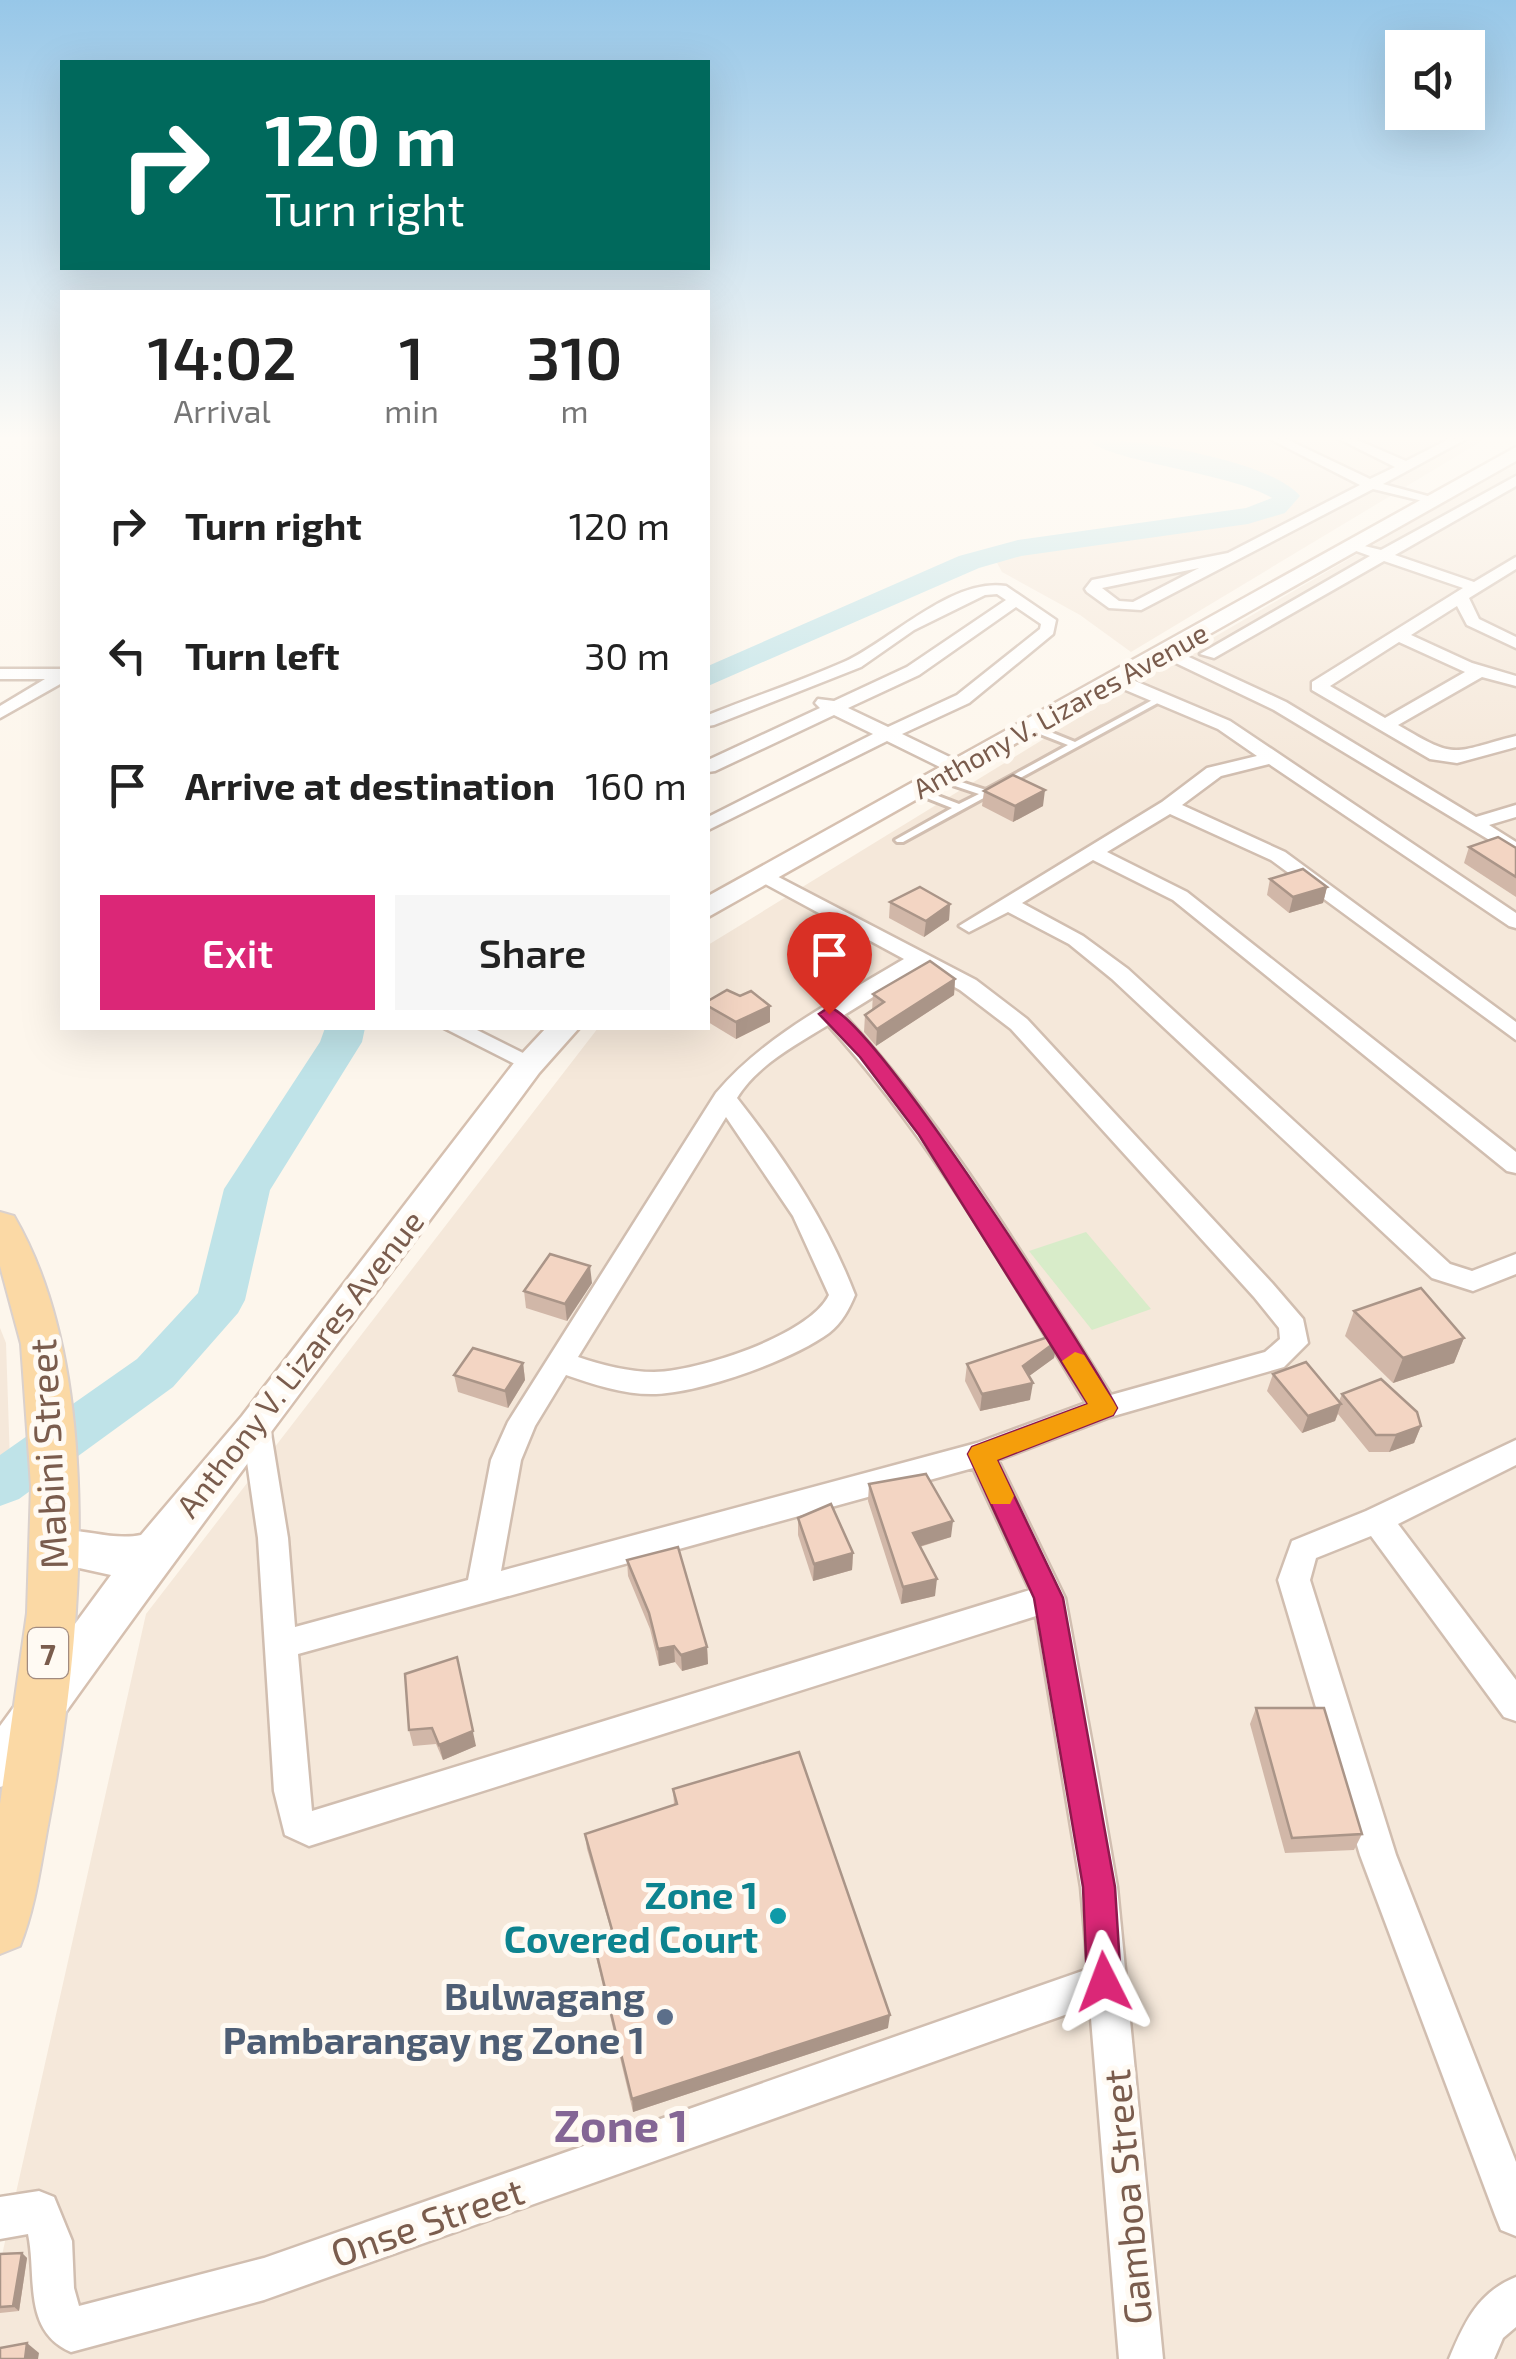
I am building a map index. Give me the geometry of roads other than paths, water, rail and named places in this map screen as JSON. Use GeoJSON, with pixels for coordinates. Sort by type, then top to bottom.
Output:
{"type":"FeatureCollection","features":[{"type":"Feature","properties":{"kind":"main road","name":"Anthony V. Lizares Avenue"},"geometry":{"type":"LineString","coordinates":[[710,907],[1346,549]]}},
{"type":"Feature","properties":{"kind":"main road","name":"Anthony V. Lizares Avenue"},"geometry":{"type":"LineString","coordinates":[[44,1705],[154,1551],[256,1427],[532,1063],[561,1030]]}},
{"type":"Feature","properties":{"kind":"main road","name":"Mabini Street"},"geometry":{"type":"LineString","coordinates":[[0,1226],[29,1280],[43,1337],[57,1523],[44,1705],[10,1799],[0,1926]]}},
{"type":"Feature","properties":{"kind":"main road"},"geometry":{"type":"LineString","coordinates":[[57,1523],[119,1558],[154,1551]]}},
{"type":"Feature","properties":{"kind":"street"},"geometry":{"type":"LineString","coordinates":[[1230,557],[1097,582],[1093,589],[1116,605],[1135,607],[1245,549]]}},
{"type":"Feature","properties":{"kind":"street"},"geometry":{"type":"LineString","coordinates":[[1364,549],[1474,588],[1516,578]]}},
{"type":"Feature","properties":{"kind":"street"},"geometry":{"type":"LineString","coordinates":[[1208,654],[1397,549]]}},
{"type":"Feature","properties":{"kind":"street"},"geometry":{"type":"LineString","coordinates":[[1516,562],[1318,686],[1446,758],[1516,741]]}},
{"type":"Feature","properties":{"kind":"street"},"geometry":{"type":"LineString","coordinates":[[1474,588],[1473,622],[1516,643]]}},
{"type":"Feature","properties":{"kind":"street"},"geometry":{"type":"LineString","coordinates":[[710,720],[854,663],[908,627],[982,590],[1000,589],[1048,620],[1051,626],[962,698],[710,823]]}},
{"type":"Feature","properties":{"kind":"street"},"geometry":{"type":"LineString","coordinates":[[710,766],[913,672],[1016,600]]}},
{"type":"Feature","properties":{"kind":"street"},"geometry":{"type":"LineString","coordinates":[[1397,634],[1479,671],[1516,681]]}},
{"type":"Feature","properties":{"kind":"street"},"geometry":{"type":"LineString","coordinates":[[1165,651],[1280,706],[1516,850]]}},
{"type":"Feature","properties":{"kind":"street"},"geometry":{"type":"LineString","coordinates":[[1384,726],[1479,671]]}},
{"type":"Feature","properties":{"kind":"street"},"geometry":{"type":"LineString","coordinates":[[0,674],[60,675]]}},
{"type":"Feature","properties":{"kind":"street"},"geometry":{"type":"LineString","coordinates":[[0,713],[60,676]]}},
{"type":"Feature","properties":{"kind":"street"},"geometry":{"type":"LineString","coordinates":[[1115,679],[1224,725],[1516,922]]}},
{"type":"Feature","properties":{"kind":"street"},"geometry":{"type":"LineString","coordinates":[[798,687],[948,773]]}},
{"type":"Feature","properties":{"kind":"street"},"geometry":{"type":"LineString","coordinates":[[969,926],[1169,806],[1214,772],[1275,756]]}},
{"type":"Feature","properties":{"kind":"street"},"geometry":{"type":"LineString","coordinates":[[1169,806],[1278,856],[1516,1033]]}},
{"type":"Feature","properties":{"kind":"street"},"geometry":{"type":"LineString","coordinates":[[1477,823],[1516,812]]}},
{"type":"Feature","properties":{"kind":"street"},"geometry":{"type":"LineString","coordinates":[[1092,852],[1180,896],[1516,1165]]}},
{"type":"Feature","properties":{"kind":"street"},"geometry":{"type":"LineString","coordinates":[[280,1646],[982,1454],[1104,1408],[1274,1360],[1294,1343],[1293,1326],[1019,1024],[968,986],[764,876]]}},
{"type":"Feature","properties":{"kind":"street"},"geometry":{"type":"LineString","coordinates":[[1007,903],[1076,940],[1120,974],[1441,1272],[1474,1281],[1516,1263]]}},
{"type":"Feature","properties":{"kind":"street"},"geometry":{"type":"LineString","coordinates":[[482,1592],[506,1460],[522,1422],[724,1098],[751,1065],[920,959]]}},
{"type":"Feature","properties":{"kind":"street"},"geometry":{"type":"LineString","coordinates":[[829,1014],[868,1052],[926,1130],[1104,1408]]}},
{"type":"Feature","properties":{"kind":"street"},"geometry":{"type":"LineString","coordinates":[[458,1030],[532,1063]]}},
{"type":"Feature","properties":{"kind":"street"},"geometry":{"type":"LineString","coordinates":[[562,1362],[604,1378],[663,1384],[789,1341],[816,1328],[836,1310],[842,1296],[810,1220],[780,1169],[724,1098]]}},
{"type":"Feature","properties":{"kind":"street"},"geometry":{"type":"LineString","coordinates":[[256,1427],[272,1538],[294,1816],[303,1827],[318,1828],[1049,1598]]}},
{"type":"Feature","properties":{"kind":"street"},"geometry":{"type":"LineString","coordinates":[[1516,1452],[1378,1520],[1303,1550],[1294,1580],[1378,1855],[1516,2216]]}},
{"type":"Feature","properties":{"kind":"street","name":"Gamboa Street"},"geometry":{"type":"LineString","coordinates":[[982,1454],[1049,1598],[1099,1887],[1134,2356]]}},
{"type":"Feature","properties":{"kind":"street"},"geometry":{"type":"LineString","coordinates":[[1378,1520],[1516,1706]]}},
{"type":"Feature","properties":{"kind":"street","name":"Onse Street"},"geometry":{"type":"LineString","coordinates":[[0,2218],[39,2212],[47,2223],[53,2302],[72,2330],[264,2279],[1104,1982]]}},
{"type":"Feature","properties":{"kind":"street"},"geometry":{"type":"LineString","coordinates":[[1470,2359],[1488,2324],[1516,2298]]}},
{"type":"Feature","properties":{"kind":"lane"},"geometry":{"type":"LineString","coordinates":[[900,840],[1161,698]]}},
{"type":"Feature","properties":{"kind":"lane"},"geometry":{"type":"LineString","coordinates":[[1030,727],[1075,745]]}},
{"type":"Feature","properties":{"kind":"lane"},"geometry":{"type":"LineString","coordinates":[[948,773],[987,793]]}},
{"type":"Feature","properties":{"kind":"lane"},"geometry":{"type":"LineString","coordinates":[[917,791],[960,808]]}},
{"type":"Feature","properties":{"kind":"waterway"},"geometry":{"type":"LineString","coordinates":[[710,676],[969,562],[1014,549]]}},
{"type":"Feature","properties":{"kind":"waterway"},"geometry":{"type":"LineString","coordinates":[[0,1484],[155,1373],[221,1300],[247,1189],[341,1042],[344,1030]]}},
{"type":"Feature","properties":{"kind":"place","name":"Zone 1 Covered Court"},"geometry":{"type":"Point","coordinates":[778,1916]}},
{"type":"Feature","properties":{"kind":"place","name":"Bulwagang Pambarangay ng Zone 1"},"geometry":{"type":"Point","coordinates":[665,2017]}},
{"type":"Feature","properties":{"kind":"district","name":"Zone 1"},"geometry":{"type":"Point","coordinates":[621,2124]}}]}
